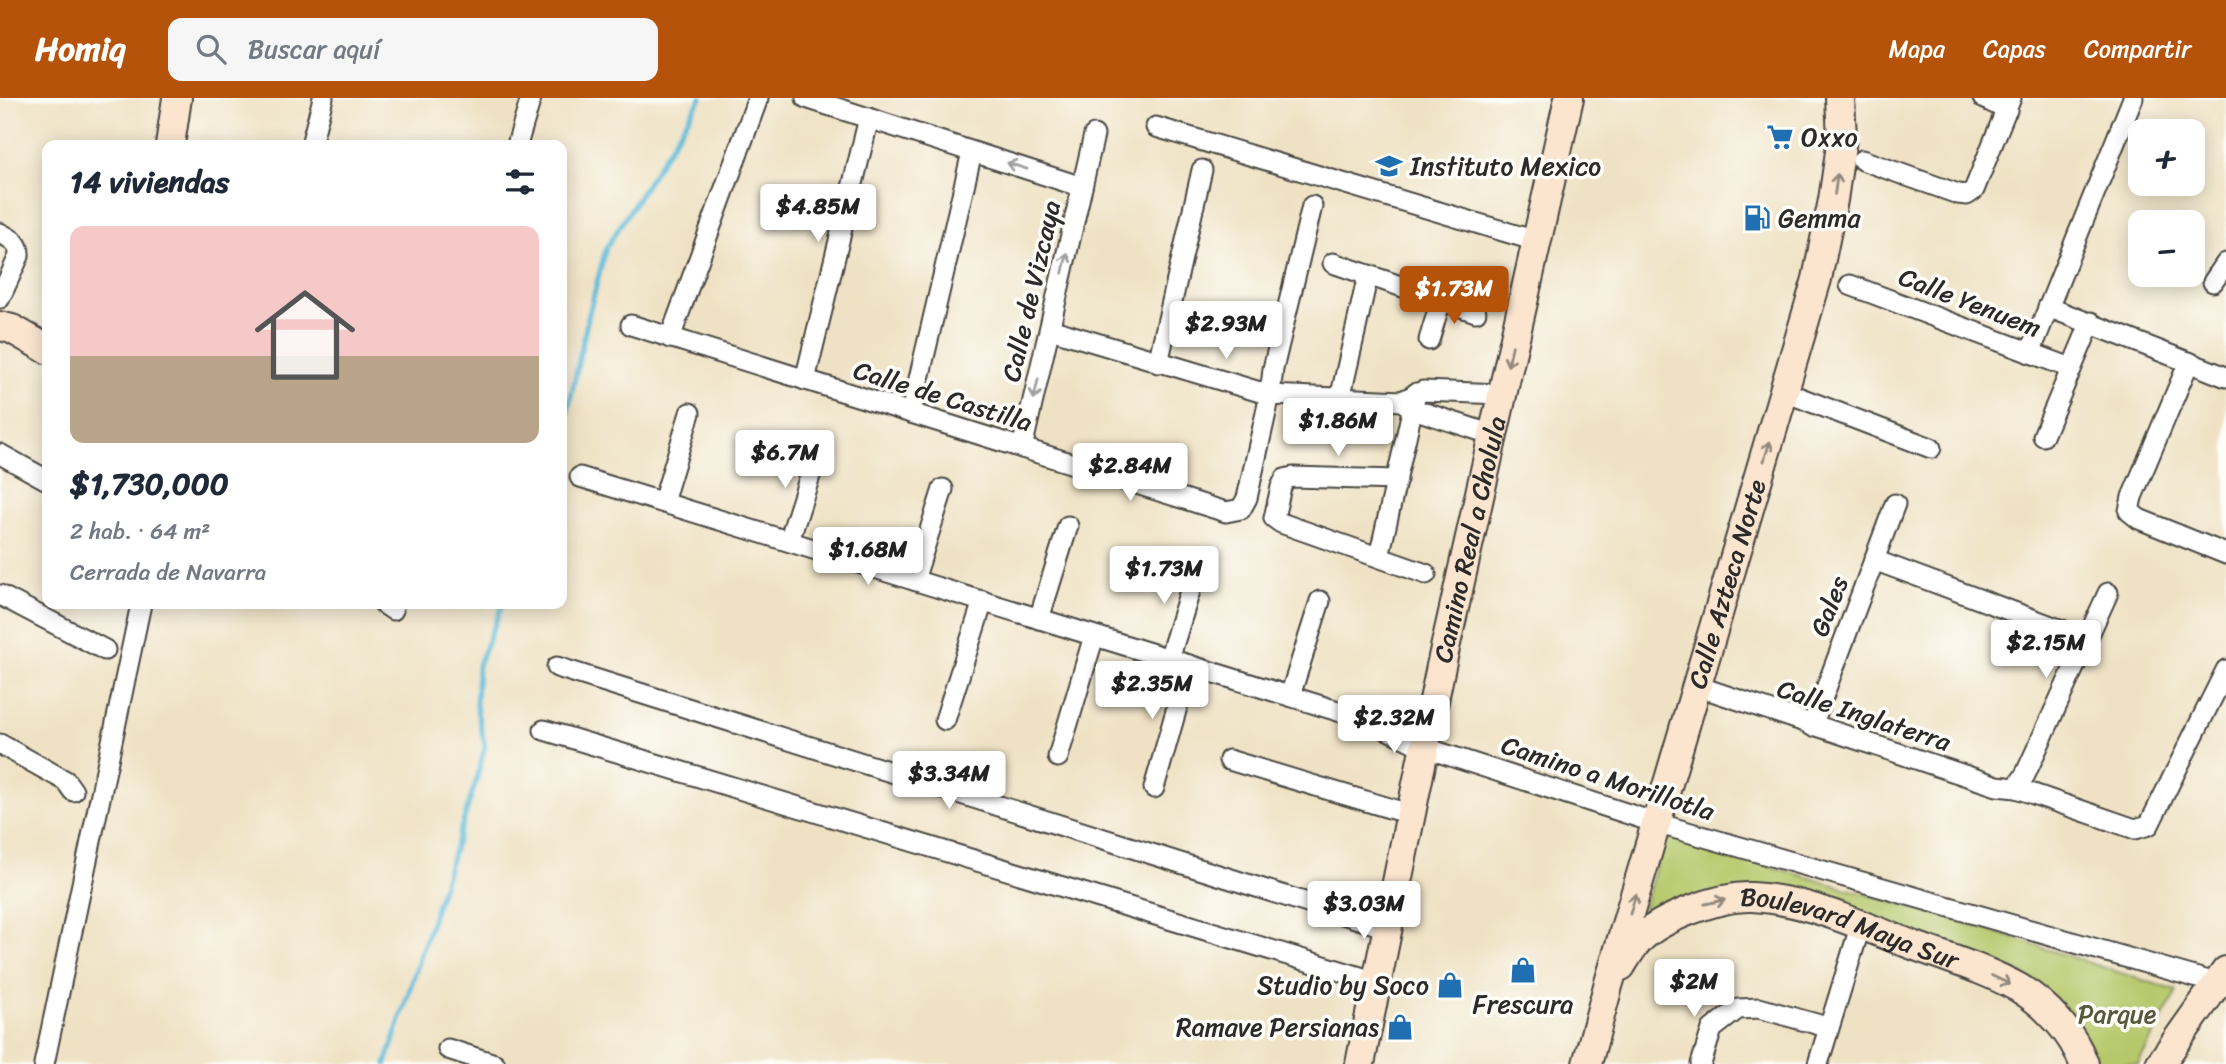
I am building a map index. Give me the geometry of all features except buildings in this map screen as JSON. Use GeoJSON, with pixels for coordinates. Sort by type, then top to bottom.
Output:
{"type":"FeatureCollection","features":[{"type":"Feature","properties":{"kind":"main road"},"geometry":{"type":"LineString","coordinates":[[171,140],[177,98]]}},
{"type":"Feature","properties":{"kind":"main road","name":"Camino Real a Cholula"},"geometry":{"type":"LineString","coordinates":[[1360,1064],[1423,747],[1569,98]]}},
{"type":"Feature","properties":{"kind":"main road","name":"Calle Azteca Norte"},"geometry":{"type":"LineString","coordinates":[[1587,1064],[1817,279],[1842,138],[1840,98]]}},
{"type":"Feature","properties":{"kind":"main road"},"geometry":{"type":"LineString","coordinates":[[0,326],[12,329],[42,346]]}},
{"type":"Feature","properties":{"kind":"main road","name":"Boulevard Maya Sur"},"geometry":{"type":"LineString","coordinates":[[1608,986],[1639,940],[1654,928],[1693,909],[1715,901],[1751,897],[1800,904],[1975,967],[2021,989],[2060,1021],[2084,1064]]}},
{"type":"Feature","properties":{"kind":"main road"},"geometry":{"type":"LineString","coordinates":[[2160,1064],[2223,980]]}},
{"type":"Feature","properties":{"kind":"street"},"geometry":{"type":"LineString","coordinates":[[312,140],[323,98]]}},
{"type":"Feature","properties":{"kind":"street"},"geometry":{"type":"LineString","coordinates":[[518,140],[531,98]]}},
{"type":"Feature","properties":{"kind":"street"},"geometry":{"type":"LineString","coordinates":[[670,338],[758,98]]}},
{"type":"Feature","properties":{"kind":"street"},"geometry":{"type":"LineString","coordinates":[[806,98],[1082,187]]}},
{"type":"Feature","properties":{"kind":"street"},"geometry":{"type":"LineString","coordinates":[[1861,160],[1967,195],[1974,190],[2009,104],[1983,98]]}},
{"type":"Feature","properties":{"kind":"street"},"geometry":{"type":"LineString","coordinates":[[2030,353],[2133,98]]}},
{"type":"Feature","properties":{"kind":"street"},"geometry":{"type":"LineString","coordinates":[[805,380],[869,118]]}},
{"type":"Feature","properties":{"kind":"street"},"geometry":{"type":"LineString","coordinates":[[1156,127],[1536,241]]}},
{"type":"Feature","properties":{"kind":"street","name":"Calle de Vizcaya"},"geometry":{"type":"LineString","coordinates":[[1022,448],[1094,135]]}},
{"type":"Feature","properties":{"kind":"street"},"geometry":{"type":"LineString","coordinates":[[911,413],[972,152]]}},
{"type":"Feature","properties":{"kind":"street"},"geometry":{"type":"LineString","coordinates":[[1158,363],[1202,170]]}},
{"type":"Feature","properties":{"kind":"street"},"geometry":{"type":"LineString","coordinates":[[1270,395],[1273,369],[1312,206]]}},
{"type":"Feature","properties":{"kind":"street"},"geometry":{"type":"LineString","coordinates":[[0,233],[15,241],[20,249],[0,298]]}},
{"type":"Feature","properties":{"kind":"street"},"geometry":{"type":"LineString","coordinates":[[2213,282],[2226,263]]}},
{"type":"Feature","properties":{"kind":"street"},"geometry":{"type":"LineString","coordinates":[[1333,264],[1476,312]]}},
{"type":"Feature","properties":{"kind":"street"},"geometry":{"type":"LineString","coordinates":[[1340,399],[1368,275]]}},
{"type":"Feature","properties":{"kind":"street","name":"Calle Yenuem"},"geometry":{"type":"LineString","coordinates":[[1850,285],[2071,368]]}},
{"type":"Feature","properties":{"kind":"street"},"geometry":{"type":"LineString","coordinates":[[1429,340],[1441,300]]}},
{"type":"Feature","properties":{"kind":"street"},"geometry":{"type":"LineString","coordinates":[[2048,307],[2226,377]]}},
{"type":"Feature","properties":{"kind":"street"},"geometry":{"type":"LineString","coordinates":[[2043,436],[2091,322]]}},
{"type":"Feature","properties":{"kind":"street","name":"Calle de Castilla"},"geometry":{"type":"LineString","coordinates":[[631,325],[1226,512],[1241,509],[1247,498],[1270,395]]}},
{"type":"Feature","properties":{"kind":"street"},"geometry":{"type":"LineString","coordinates":[[1050,329],[1270,395],[1410,401],[1438,416],[1493,435]]}},
{"type":"Feature","properties":{"kind":"street"},"geometry":{"type":"LineString","coordinates":[[2189,362],[2132,497],[2129,511],[2139,519],[2226,554]]}},
{"type":"Feature","properties":{"kind":"street"},"geometry":{"type":"LineString","coordinates":[[1379,557],[1397,480],[1410,401],[1423,391],[1502,394]]}},
{"type":"Feature","properties":{"kind":"street"},"geometry":{"type":"LineString","coordinates":[[1438,416],[1442,393]]}},
{"type":"Feature","properties":{"kind":"street"},"geometry":{"type":"LineString","coordinates":[[1785,393],[1931,448]]}},
{"type":"Feature","properties":{"kind":"street"},"geometry":{"type":"LineString","coordinates":[[663,502],[690,413]]}},
{"type":"Feature","properties":{"kind":"street"},"geometry":{"type":"LineString","coordinates":[[789,541],[818,452]]}},
{"type":"Feature","properties":{"kind":"street"},"geometry":{"type":"LineString","coordinates":[[0,454],[42,477]]}},
{"type":"Feature","properties":{"kind":"street","name":"Camino a Morillotla"},"geometry":{"type":"LineString","coordinates":[[580,477],[1367,720],[1423,747],[1656,823],[2223,980]]}},
{"type":"Feature","properties":{"kind":"street"},"geometry":{"type":"LineString","coordinates":[[1397,480],[1285,479],[1274,518],[1281,523],[1426,574]]}},
{"type":"Feature","properties":{"kind":"street"},"geometry":{"type":"LineString","coordinates":[[914,580],[943,489]]}},
{"type":"Feature","properties":{"kind":"street","name":"Gales"},"geometry":{"type":"LineString","coordinates":[[1812,726],[1895,504]]}},
{"type":"Feature","properties":{"kind":"street"},"geometry":{"type":"LineString","coordinates":[[1039,619],[1068,526]]}},
{"type":"Feature","properties":{"kind":"street"},"geometry":{"type":"LineString","coordinates":[[1874,560],[2086,639]]}},
{"type":"Feature","properties":{"kind":"street"},"geometry":{"type":"LineString","coordinates":[[1168,659],[1198,565]]}},
{"type":"Feature","properties":{"kind":"street"},"geometry":{"type":"LineString","coordinates":[[2015,788],[2025,775],[2108,593]]}},
{"type":"Feature","properties":{"kind":"street"},"geometry":{"type":"LineString","coordinates":[[0,595],[105,650]]}},
{"type":"Feature","properties":{"kind":"street"},"geometry":{"type":"LineString","coordinates":[[945,720],[983,601]]}},
{"type":"Feature","properties":{"kind":"street"},"geometry":{"type":"LineString","coordinates":[[1290,696],[1320,601]]}},
{"type":"Feature","properties":{"kind":"street"},"geometry":{"type":"LineString","coordinates":[[44,1064],[140,609]]}},
{"type":"Feature","properties":{"kind":"street"},"geometry":{"type":"LineString","coordinates":[[1058,757],[1094,636]]}},
{"type":"Feature","properties":{"kind":"street"},"geometry":{"type":"LineString","coordinates":[[1154,788],[1189,665]]}},
{"type":"Feature","properties":{"kind":"street"},"geometry":{"type":"LineString","coordinates":[[557,667],[1387,928]]}},
{"type":"Feature","properties":{"kind":"street","name":"Calle Inglaterra"},"geometry":{"type":"LineString","coordinates":[[1697,686],[1812,726],[1997,786],[2015,788],[2135,829],[2149,825],[2226,670]]}},
{"type":"Feature","properties":{"kind":"street"},"geometry":{"type":"LineString","coordinates":[[544,730],[1377,982]]}},
{"type":"Feature","properties":{"kind":"street"},"geometry":{"type":"LineString","coordinates":[[0,744],[66,781],[73,791]]}},
{"type":"Feature","properties":{"kind":"street"},"geometry":{"type":"LineString","coordinates":[[1229,760],[1409,814]]}},
{"type":"Feature","properties":{"kind":"street"},"geometry":{"type":"LineString","coordinates":[[1818,1064],[1827,1027],[1861,924]]}},
{"type":"Feature","properties":{"kind":"street"},"geometry":{"type":"LineString","coordinates":[[1701,1064],[1712,1029],[1738,1009],[1759,1008],[1827,1027]]}},
{"type":"Feature","properties":{"kind":"street"},"geometry":{"type":"LineString","coordinates":[[448,1049],[495,1064]]}},
{"type":"Feature","properties":{"kind":"green space","name":"Parque"},"geometry":{"type":"Polygon","coordinates":[[[1665,836],[1965,923],[2177,991],[2138,1064],[2097,1064],[2072,1015],[2022,974],[1747,890],[1636,934],[1665,836]]]}},
{"type":"Feature","properties":{"kind":"waterway"},"geometry":{"type":"LineString","coordinates":[[567,416],[606,248],[701,98]]}},
{"type":"Feature","properties":{"kind":"waterway"},"geometry":{"type":"LineString","coordinates":[[386,1064],[477,778],[485,746],[476,706],[478,665],[501,609]]}},
{"type":"Feature","properties":{"kind":"place","name":"Oxxo"},"geometry":{"type":"Point","coordinates":[1780,137]}},
{"type":"Feature","properties":{"kind":"place","name":"Instituto Mexico"},"geometry":{"type":"Point","coordinates":[1389,166]}},
{"type":"Feature","properties":{"kind":"place","name":"Gemma"},"geometry":{"type":"Point","coordinates":[1757,218]}},
{"type":"Feature","properties":{"kind":"place","name":"Frescura"},"geometry":{"type":"Point","coordinates":[1523,970]}},
{"type":"Feature","properties":{"kind":"place","name":"Studio by Soco"},"geometry":{"type":"Point","coordinates":[1450,985]}},
{"type":"Feature","properties":{"kind":"place","name":"Ramave Persianas"},"geometry":{"type":"Point","coordinates":[1400,1027]}}]}
